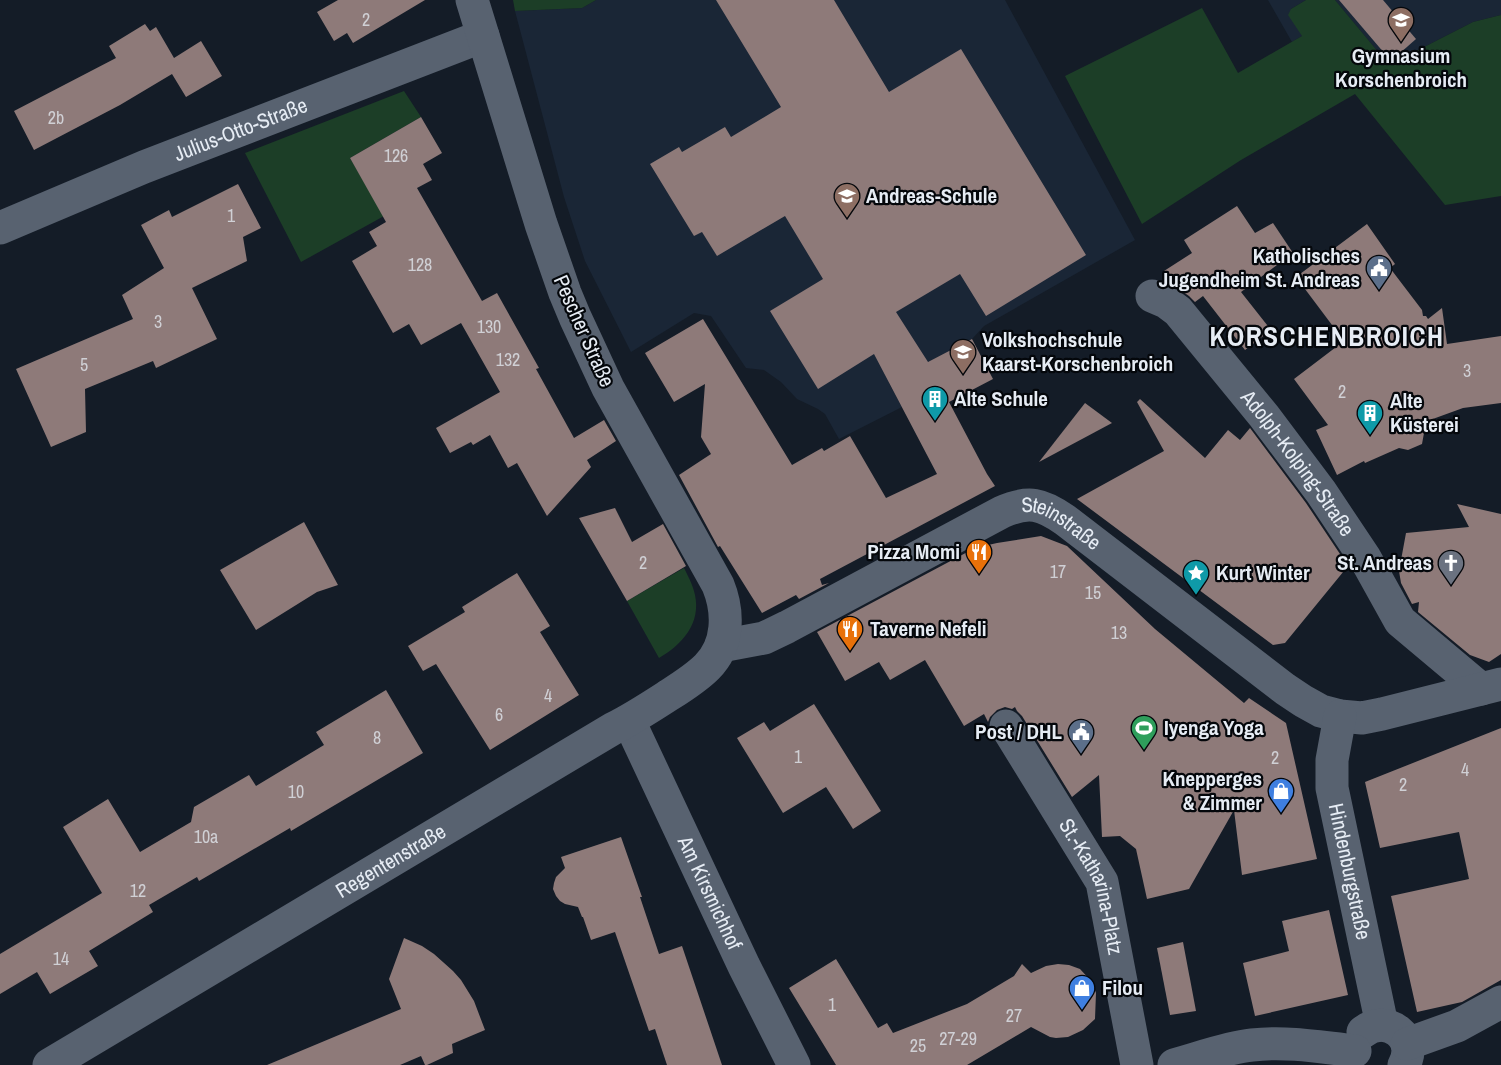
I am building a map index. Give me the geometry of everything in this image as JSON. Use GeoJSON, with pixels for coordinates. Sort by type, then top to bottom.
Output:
{"type":"FeatureCollection","features":[{"type":"Feature","properties":{"kind":"street","name":"Pescher Straße"},"geometry":{"type":"LineString","coordinates":[[472,0],[541,224],[579,327],[608,388],[718,585],[726,618],[721,646]]}},
{"type":"Feature","properties":{"kind":"street","name":"Julius-Otto-Straße"},"geometry":{"type":"LineString","coordinates":[[0,228],[144,167],[483,36]]}},
{"type":"Feature","properties":{"kind":"street","name":"Adolph-Kolping-Straße"},"geometry":{"type":"LineString","coordinates":[[1152,296],[1178,311],[1264,416],[1321,492],[1365,558],[1400,621],[1491,686]]}},
{"type":"Feature","properties":{"kind":"street","name":"Steinstraße"},"geometry":{"type":"LineString","coordinates":[[721,646],[764,638],[992,517],[1011,508],[1030,505],[1048,510],[1065,520],[1303,701],[1321,711],[1340,716],[1371,717],[1491,686]]}},
{"type":"Feature","properties":{"kind":"street","name":"Regentenstraße"},"geometry":{"type":"LineString","coordinates":[[49,1065],[629,721],[708,667],[721,646]]}},
{"type":"Feature","properties":{"kind":"street","name":"Hindenburgstraße"},"geometry":{"type":"LineString","coordinates":[[1340,716],[1332,760],[1332,788],[1398,1045]]}},
{"type":"Feature","properties":{"kind":"street","name":"Am Kirsmichhof"},"geometry":{"type":"LineString","coordinates":[[629,721],[744,966],[794,1065]]}},
{"type":"Feature","properties":{"kind":"street","name":"St.-Katharina-Platz"},"geometry":{"type":"LineString","coordinates":[[1006,726],[1102,882],[1137,1065]]}},
{"type":"Feature","properties":{"kind":"street"},"geometry":{"type":"LineString","coordinates":[[1174,1065],[1232,1048],[1252,1045],[1289,1044],[1357,1058],[1360,1035],[1374,1026],[1398,1045],[1457,1026],[1501,1002]]}},
{"type":"Feature","properties":{"kind":"shaded area","name":"Andreas-Schule"},"geometry":{"type":"Polygon","coordinates":[[[596,0],[1005,0],[1135,240],[984,326],[972,339],[889,383],[902,407],[839,439],[825,414],[797,399],[781,382],[764,370],[746,368],[711,316],[694,313],[631,352],[585,261],[564,197],[515,11],[582,8],[596,0]]]}},
{"type":"Feature","properties":{"kind":"shaded area","name":"Gymnasium Korschenbroich"},"geometry":{"type":"Polygon","coordinates":[[[1268,0],[1306,0],[1291,9],[1302,36],[1292,42],[1268,0]]]}},
{"type":"Feature","properties":{"kind":"shaded area","name":"Gymnasium Korschenbroich"},"geometry":{"type":"Polygon","coordinates":[[[1335,0],[1501,0],[1501,15],[1473,22],[1389,65],[1335,0]]]}},
{"type":"Feature","properties":{"kind":"green space"},"geometry":{"type":"Polygon","coordinates":[[[513,0],[596,0],[582,8],[515,11],[513,0]]]}},
{"type":"Feature","properties":{"kind":"green space"},"geometry":{"type":"Polygon","coordinates":[[[1306,0],[1335,0],[1389,65],[1473,22],[1501,15],[1501,196],[1445,205],[1355,94],[1241,160],[1142,224],[1065,76],[1202,8],[1238,73],[1302,36],[1288,15],[1291,9],[1306,0]]]}},
{"type":"Feature","properties":{"kind":"green space"},"geometry":{"type":"Polygon","coordinates":[[[404,91],[421,117],[350,158],[384,216],[301,262],[245,153],[404,91]]]}},
{"type":"Feature","properties":{"kind":"green space"},"geometry":{"type":"Polygon","coordinates":[[[684,568],[694,591],[696,605],[693,624],[676,646],[659,658],[627,601],[684,568]]]}},
{"type":"Feature","properties":{"kind":"building"},"geometry":{"type":"Polygon","coordinates":[[[338,0],[425,0],[353,43],[347,33],[334,41],[317,12],[338,0]]]}},
{"type":"Feature","properties":{"kind":"building"},"geometry":{"type":"Polygon","coordinates":[[[716,0],[834,0],[889,92],[961,49],[1086,255],[986,316],[960,274],[896,312],[928,362],[972,339],[993,379],[949,402],[995,486],[820,579],[822,585],[829,583],[799,599],[796,595],[762,613],[720,546],[718,547],[679,475],[711,454],[701,437],[705,384],[674,402],[645,353],[703,319],[792,465],[850,436],[886,498],[937,474],[874,354],[818,389],[770,311],[823,279],[785,216],[717,256],[702,232],[694,236],[650,164],[679,147],[682,152],[725,127],[731,137],[781,107],[716,0]]]}},
{"type":"Feature","properties":{"kind":"building"},"geometry":{"type":"Polygon","coordinates":[[[1339,0],[1383,0],[1416,39],[1391,61],[1339,0]]]}},
{"type":"Feature","properties":{"kind":"building"},"geometry":{"type":"Polygon","coordinates":[[[145,24],[150,31],[156,27],[174,58],[201,41],[222,76],[186,97],[172,74],[120,105],[34,150],[14,111],[116,58],[109,46],[145,24]]]}},
{"type":"Feature","properties":{"kind":"building"},"geometry":{"type":"Polygon","coordinates":[[[421,117],[442,153],[423,164],[432,180],[417,188],[482,301],[497,293],[539,368],[536,369],[574,438],[604,420],[616,441],[587,460],[591,467],[547,516],[517,463],[508,468],[490,435],[473,445],[471,442],[450,453],[436,428],[500,392],[461,323],[421,345],[409,324],[393,333],[352,261],[377,246],[369,232],[386,222],[350,158],[421,117]]]}},
{"type":"Feature","properties":{"kind":"building"},"geometry":{"type":"Polygon","coordinates":[[[238,184],[261,228],[243,237],[247,261],[192,288],[217,339],[156,368],[153,361],[85,389],[86,432],[51,447],[16,369],[133,319],[122,295],[164,268],[141,225],[169,210],[172,217],[238,184]]]}},
{"type":"Feature","properties":{"kind":"building"},"geometry":{"type":"Polygon","coordinates":[[[1237,206],[1255,233],[1273,223],[1293,253],[1241,292],[1271,330],[1245,350],[1203,296],[1195,302],[1173,285],[1164,271],[1192,253],[1184,240],[1237,206]]]}},
{"type":"Feature","properties":{"kind":"building"},"geometry":{"type":"Polygon","coordinates":[[[1367,224],[1395,264],[1390,268],[1422,310],[1423,316],[1428,319],[1442,308],[1447,344],[1501,336],[1501,403],[1463,408],[1419,424],[1424,433],[1422,444],[1408,450],[1399,448],[1365,463],[1364,461],[1337,475],[1316,430],[1328,425],[1294,379],[1344,341],[1296,277],[1367,224]]]}},
{"type":"Feature","properties":{"kind":"building"},"geometry":{"type":"Polygon","coordinates":[[[1140,399],[1205,458],[1228,430],[1240,440],[1250,428],[1306,503],[1348,566],[1285,643],[1273,645],[1077,499],[1164,451],[1137,402],[1140,399]]]}},
{"type":"Feature","properties":{"kind":"building"},"geometry":{"type":"Polygon","coordinates":[[[1085,403],[1112,423],[1039,462],[1085,403]]]}},
{"type":"Feature","properties":{"kind":"building","name":"St. Andreas"},"geometry":{"type":"Polygon","coordinates":[[[1457,504],[1501,514],[1501,654],[1489,662],[1470,655],[1418,612],[1419,602],[1412,604],[1401,583],[1399,571],[1406,533],[1469,527],[1457,504]]]}},
{"type":"Feature","properties":{"kind":"building"},"geometry":{"type":"Polygon","coordinates":[[[615,508],[632,542],[663,524],[686,566],[627,601],[579,518],[615,508]]]}},
{"type":"Feature","properties":{"kind":"building"},"geometry":{"type":"Polygon","coordinates":[[[304,522],[338,585],[317,592],[256,630],[220,570],[304,522]]]}},
{"type":"Feature","properties":{"kind":"building"},"geometry":{"type":"Polygon","coordinates":[[[1041,536],[1067,546],[1155,629],[1244,703],[1249,698],[1286,723],[1317,859],[1242,875],[1234,810],[1189,889],[1147,899],[1136,849],[1120,836],[1102,837],[1099,775],[1072,797],[1015,707],[997,710],[988,722],[984,714],[964,726],[925,660],[890,680],[879,662],[845,681],[817,632],[975,548],[1041,536]]]}},
{"type":"Feature","properties":{"kind":"building"},"geometry":{"type":"Polygon","coordinates":[[[517,573],[550,626],[540,632],[579,695],[490,750],[436,664],[423,671],[408,646],[465,612],[462,607],[517,573]]]}},
{"type":"Feature","properties":{"kind":"building"},"geometry":{"type":"Polygon","coordinates":[[[386,690],[423,753],[291,831],[290,828],[199,881],[197,877],[149,905],[153,912],[89,951],[98,966],[50,994],[37,972],[0,994],[0,954],[102,893],[63,827],[108,799],[140,852],[191,822],[194,807],[249,775],[256,786],[324,745],[316,732],[386,690]]]}},
{"type":"Feature","properties":{"kind":"building"},"geometry":{"type":"Polygon","coordinates":[[[814,704],[881,811],[853,829],[826,787],[783,813],[737,738],[764,722],[770,731],[814,704]]]}},
{"type":"Feature","properties":{"kind":"building"},"geometry":{"type":"Polygon","coordinates":[[[1501,728],[1501,980],[1462,1002],[1417,1012],[1391,896],[1469,879],[1459,832],[1380,848],[1365,782],[1501,728]]]}},
{"type":"Feature","properties":{"kind":"building"},"geometry":{"type":"Polygon","coordinates":[[[621,837],[659,954],[682,946],[722,1065],[667,1065],[655,1029],[649,1031],[615,932],[591,940],[578,907],[565,904],[556,896],[553,889],[554,883],[556,877],[565,868],[561,857],[621,837]]]}},
{"type":"Feature","properties":{"kind":"building"},"geometry":{"type":"Polygon","coordinates":[[[1329,910],[1348,995],[1255,1016],[1243,963],[1289,951],[1282,921],[1329,910]]]}},
{"type":"Feature","properties":{"kind":"building"},"geometry":{"type":"Polygon","coordinates":[[[404,938],[434,954],[461,980],[474,1001],[485,1030],[452,1044],[453,1053],[427,1065],[421,1056],[400,1065],[267,1065],[401,1009],[389,979],[404,938]]]}},
{"type":"Feature","properties":{"kind":"building"},"geometry":{"type":"Polygon","coordinates":[[[1183,942],[1196,1011],[1170,1015],[1157,948],[1183,942]]]}},
{"type":"Feature","properties":{"kind":"building"},"geometry":{"type":"Polygon","coordinates":[[[836,959],[878,1028],[887,1023],[893,1033],[967,1004],[1014,976],[1022,964],[1031,973],[1046,966],[1058,964],[1080,969],[1092,982],[1096,993],[1095,1019],[1083,1030],[1068,1037],[1050,1037],[1031,1027],[967,1065],[836,1065],[789,988],[836,959]]]}},
{"type":"Feature","properties":{"kind":"place","name":"Gymnasium Korschenbroich"},"geometry":{"type":"Point","coordinates":[1401,43]}},
{"type":"Feature","properties":{"kind":"place","name":"Andreas-Schule"},"geometry":{"type":"Point","coordinates":[847,219]}},
{"type":"Feature","properties":{"kind":"place","name":"Katholisches Jugendheim St. Andreas"},"geometry":{"type":"Point","coordinates":[1379,291]}},
{"type":"Feature","properties":{"kind":"place","name":"Volkshochschule Kaarst-Korschenbroich"},"geometry":{"type":"Point","coordinates":[963,375]}},
{"type":"Feature","properties":{"kind":"place","name":"Alte Schule"},"geometry":{"type":"Point","coordinates":[935,422]}},
{"type":"Feature","properties":{"kind":"place","name":"Alte Küsterei"},"geometry":{"type":"Point","coordinates":[1370,436]}},
{"type":"Feature","properties":{"kind":"place","name":"Pizza Momi"},"geometry":{"type":"Point","coordinates":[979,575]}},
{"type":"Feature","properties":{"kind":"place","name":"St. Andreas"},"geometry":{"type":"Point","coordinates":[1451,586]}},
{"type":"Feature","properties":{"kind":"place","name":"Kurt Winter"},"geometry":{"type":"Point","coordinates":[1196,596]}},
{"type":"Feature","properties":{"kind":"place","name":"Taverne Nefeli"},"geometry":{"type":"Point","coordinates":[850,652]}},
{"type":"Feature","properties":{"kind":"place","name":"Iyenga Yoga"},"geometry":{"type":"Point","coordinates":[1144,751]}},
{"type":"Feature","properties":{"kind":"place","name":"Post / DHL"},"geometry":{"type":"Point","coordinates":[1081,755]}},
{"type":"Feature","properties":{"kind":"place","name":"Knepperges & Zimmer"},"geometry":{"type":"Point","coordinates":[1281,814]}},
{"type":"Feature","properties":{"kind":"place","name":"Filou"},"geometry":{"type":"Point","coordinates":[1082,1011]}},
{"type":"Feature","properties":{"kind":"district","name":"KORSCHENBROICH"},"geometry":{"type":"Point","coordinates":[1327,337]}}]}
